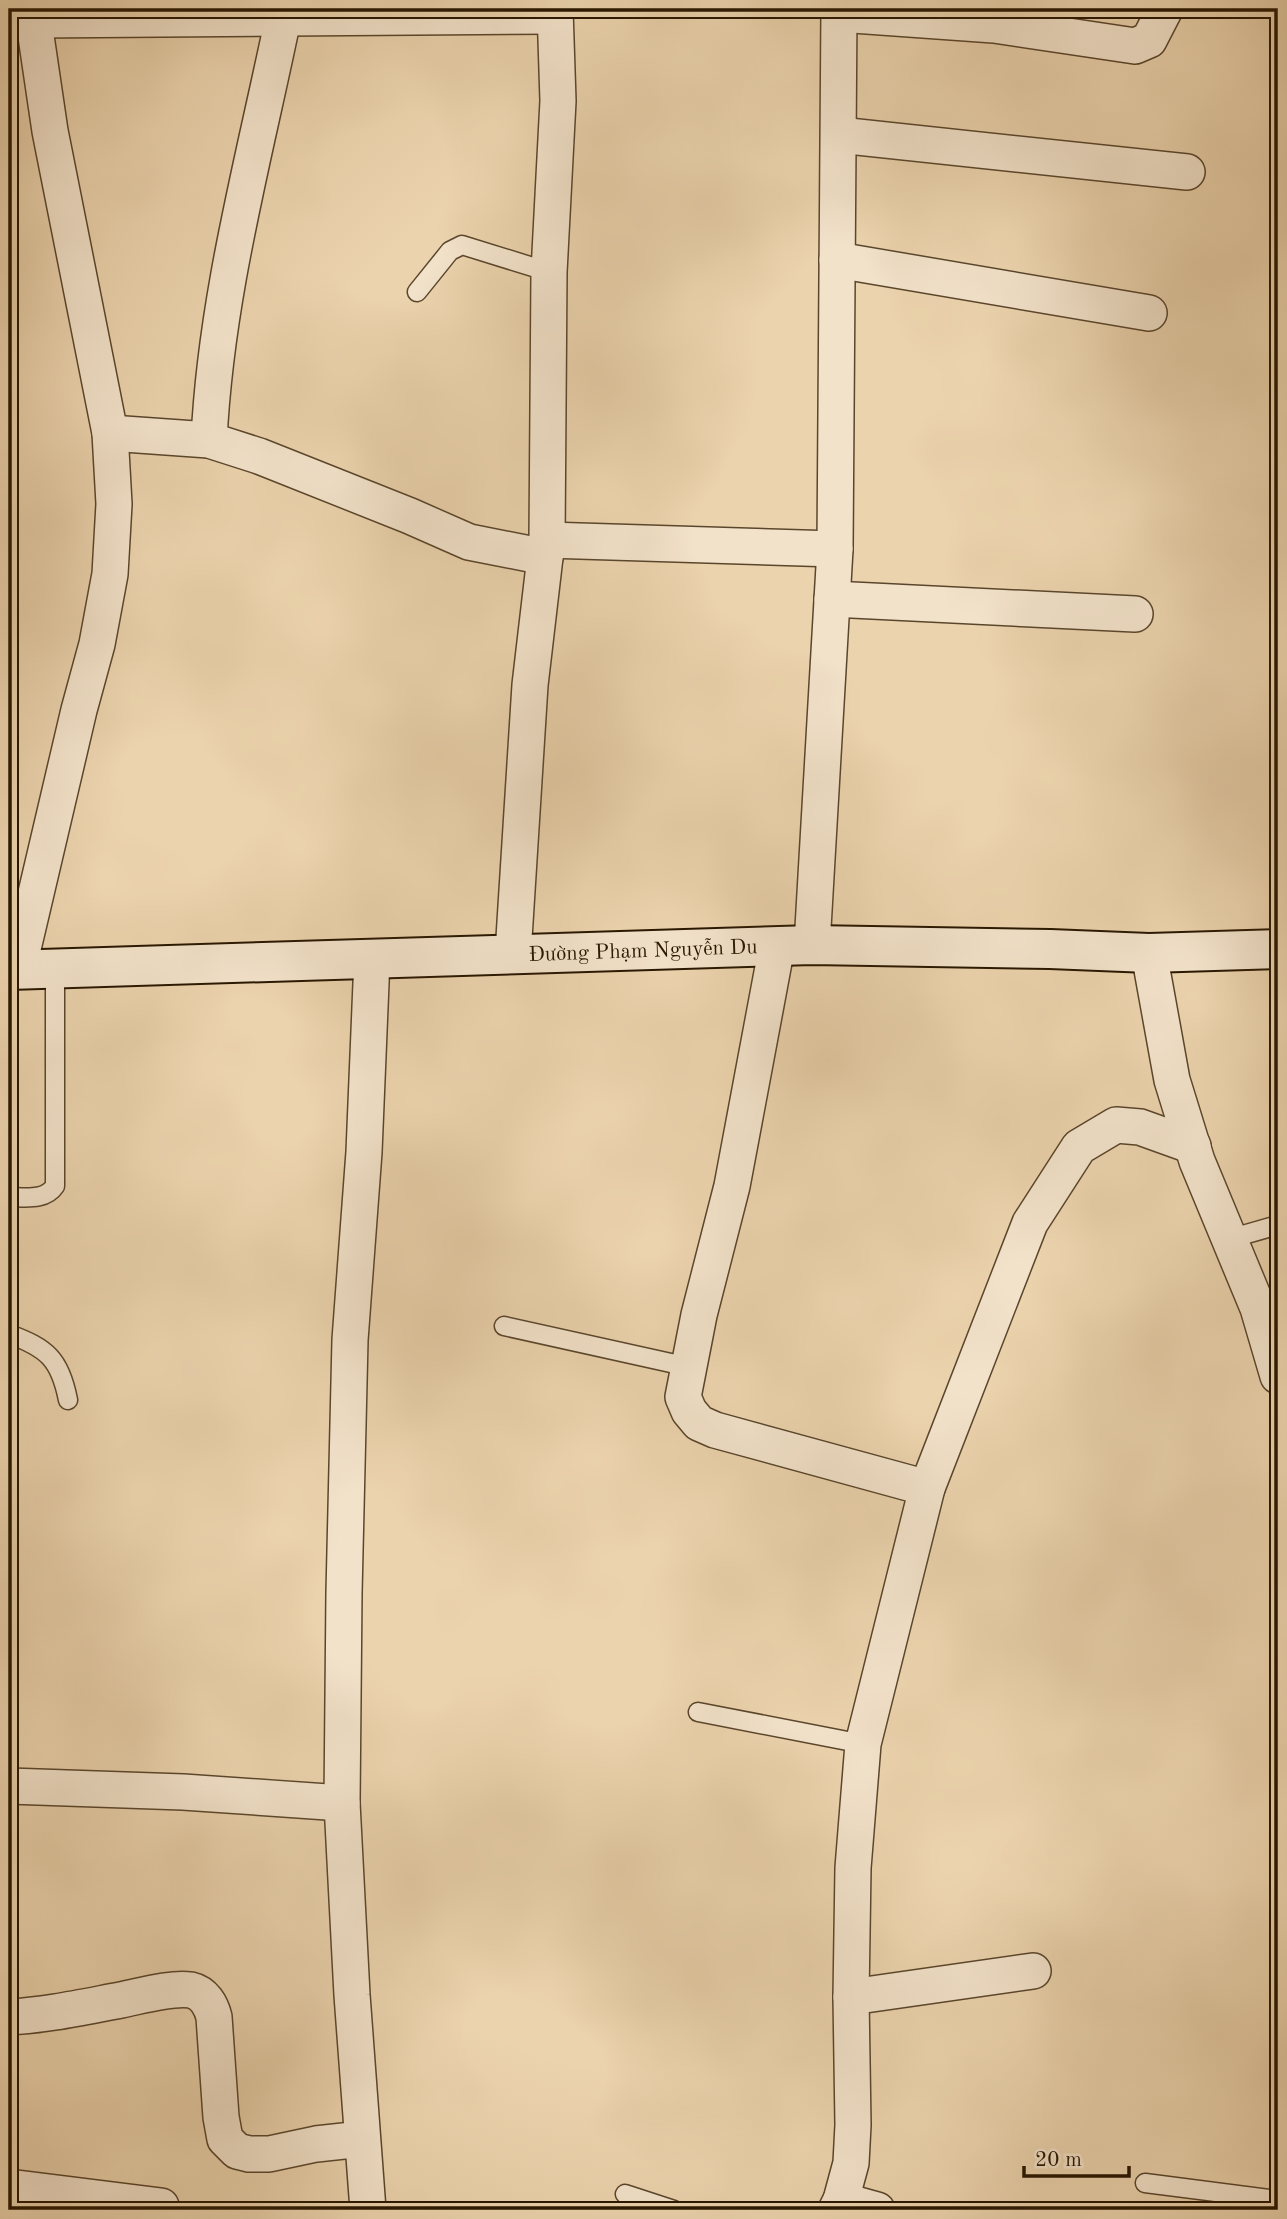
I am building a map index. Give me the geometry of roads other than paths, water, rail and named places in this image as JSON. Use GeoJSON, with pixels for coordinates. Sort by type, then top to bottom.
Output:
{"type":"FeatureCollection","features":[{"type":"Feature","properties":{"kind":"main road","name":"Đường Phạm Nguyễn Du"},"geometry":{"type":"LineString","coordinates":[[13,970],[795,945],[1149,953],[1278,949]]}},
{"type":"Feature","properties":{"kind":"street"},"geometry":{"type":"LineString","coordinates":[[927,1488],[715,1430],[699,1423],[689,1411],[683,1396],[699,1315],[795,945],[835,549],[839,11],[994,24],[1135,46],[1149,40],[1165,9]]}},
{"type":"Feature","properties":{"kind":"street"},"geometry":{"type":"LineString","coordinates":[[13,970],[97,644],[110,574],[114,504],[110,433],[50,131],[33,14],[554,12],[558,101],[550,272],[546,549],[530,684],[513,954]]}},
{"type":"Feature","properties":{"kind":"street"},"geometry":{"type":"LineString","coordinates":[[209,440],[212,381],[223,300],[284,14]]}},
{"type":"Feature","properties":{"kind":"street"},"geometry":{"type":"LineString","coordinates":[[839,135],[1187,172]]}},
{"type":"Feature","properties":{"kind":"street"},"geometry":{"type":"LineString","coordinates":[[837,260],[1149,313]]}},
{"type":"Feature","properties":{"kind":"street"},"geometry":{"type":"LineString","coordinates":[[110,433],[209,440],[297,471],[469,542],[546,549],[835,549]]}},
{"type":"Feature","properties":{"kind":"street"},"geometry":{"type":"LineString","coordinates":[[832,599],[1135,614]]}},
{"type":"Feature","properties":{"kind":"street"},"geometry":{"type":"LineString","coordinates":[[1149,953],[1172,1080],[1193,1146],[1258,1308],[1278,1376]]}},
{"type":"Feature","properties":{"kind":"street"},"geometry":{"type":"LineString","coordinates":[[368,2210],[352,1995],[342,1803],[350,1340],[364,1152],[372,959]]}},
{"type":"Feature","properties":{"kind":"street"},"geometry":{"type":"LineString","coordinates":[[877,2210],[839,2205],[851,2163],[853,2125],[853,1868],[863,1744],[927,1488],[1030,1223],[1079,1147],[1116,1125],[1140,1127],[1193,1146]]}},
{"type":"Feature","properties":{"kind":"street"},"geometry":{"type":"LineString","coordinates":[[9,1786],[183,1792],[342,1803]]}},
{"type":"Feature","properties":{"kind":"street"},"geometry":{"type":"LineString","coordinates":[[851,1997],[1033,1971]]}},
{"type":"Feature","properties":{"kind":"street"},"geometry":{"type":"LineString","coordinates":[[9,2017],[44,2015],[158,1992],[191,1990],[204,1996],[211,2006],[223,2128],[225,2139],[237,2151],[269,2154],[316,2144],[362,2139]]}},
{"type":"Feature","properties":{"kind":"street"},"geometry":{"type":"LineString","coordinates":[[9,2187],[161,2206]]}},
{"type":"Feature","properties":{"kind":"lane"},"geometry":{"type":"LineString","coordinates":[[417,292],[450,251],[462,245],[550,272]]}},
{"type":"Feature","properties":{"kind":"lane"},"geometry":{"type":"LineString","coordinates":[[9,1197],[38,1197],[50,1193],[55,1186],[55,968]]}},
{"type":"Feature","properties":{"kind":"lane"},"geometry":{"type":"LineString","coordinates":[[1229,1239],[1278,1225]]}},
{"type":"Feature","properties":{"kind":"lane"},"geometry":{"type":"LineString","coordinates":[[504,1326],[690,1367]]}},
{"type":"Feature","properties":{"kind":"lane"},"geometry":{"type":"LineString","coordinates":[[9,1334],[30,1341],[56,1362],[64,1379],[68,1400]]}},
{"type":"Feature","properties":{"kind":"lane"},"geometry":{"type":"LineString","coordinates":[[698,1712],[863,1744]]}},
{"type":"Feature","properties":{"kind":"lane"},"geometry":{"type":"LineString","coordinates":[[1145,2183],[1278,2200]]}},
{"type":"Feature","properties":{"kind":"lane"},"geometry":{"type":"LineString","coordinates":[[625,2194],[674,2210]]}}]}
